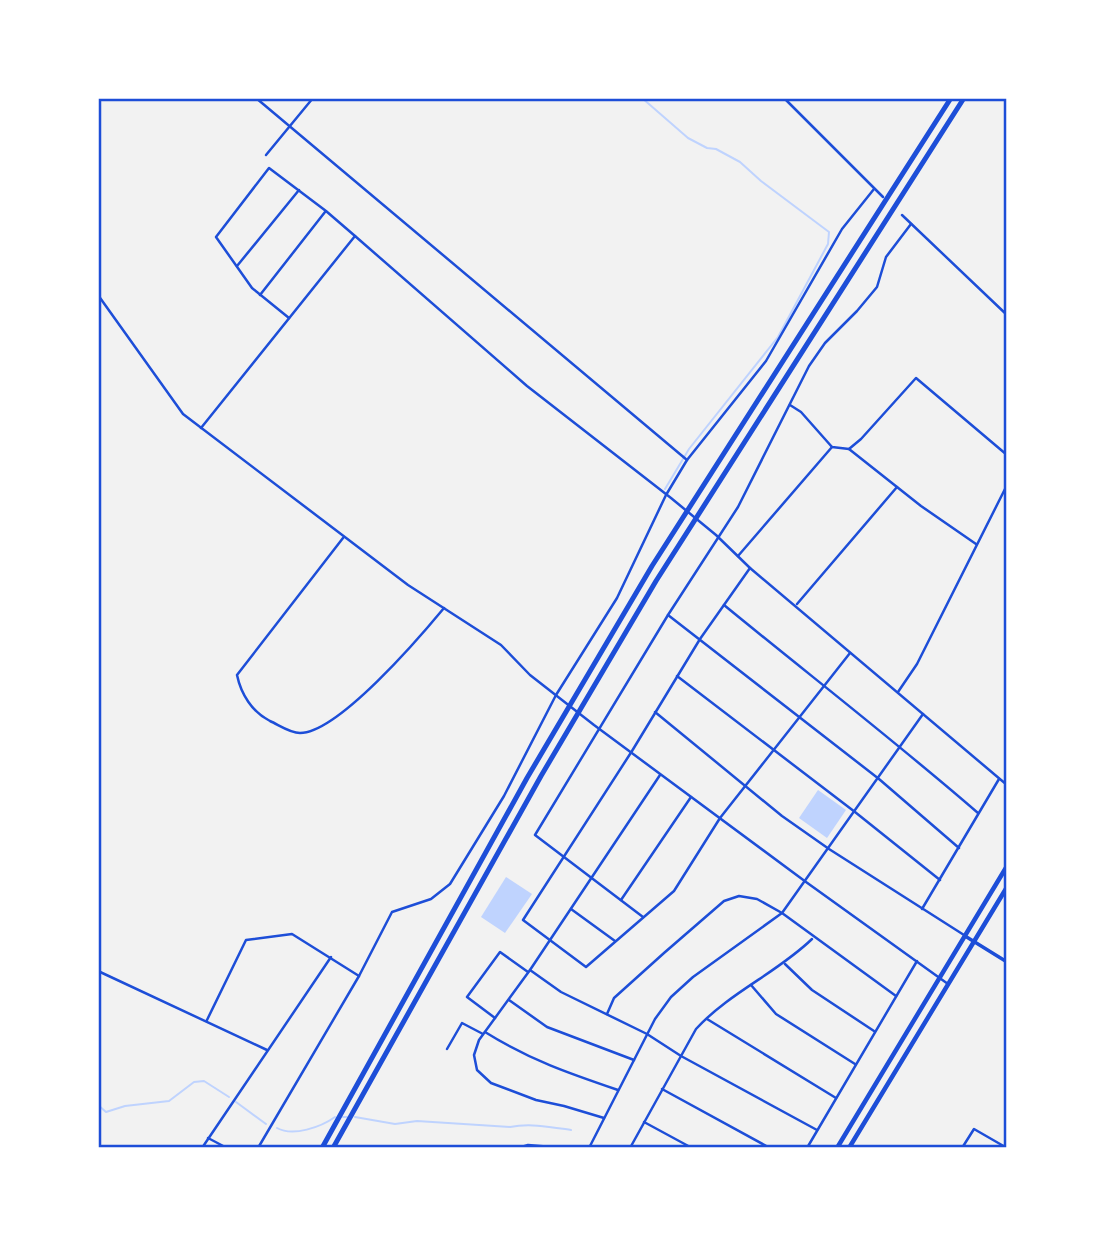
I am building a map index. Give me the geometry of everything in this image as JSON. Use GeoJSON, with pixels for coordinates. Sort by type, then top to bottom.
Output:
{"type":"FeatureCollection","features":[{"type":"Feature","properties":{"kind":"highway"},"geometry":{"type":"LineString","coordinates":[[322,1148],[520,790],[646,577],[951,98]]}},
{"type":"Feature","properties":{"kind":"highway"},"geometry":{"type":"LineString","coordinates":[[334,1148],[541,776],[656,580],[964,98]]}},
{"type":"Feature","properties":{"kind":"highway"},"geometry":{"type":"LineString","coordinates":[[837,1148],[1007,866]]}},
{"type":"Feature","properties":{"kind":"highway"},"geometry":{"type":"LineString","coordinates":[[849,1148],[1007,887]]}},
{"type":"Feature","properties":{"kind":"street"},"geometry":{"type":"LineString","coordinates":[[256,98],[687,460]]}},
{"type":"Feature","properties":{"kind":"street"},"geometry":{"type":"LineString","coordinates":[[266,155],[313,98]]}},
{"type":"Feature","properties":{"kind":"street"},"geometry":{"type":"LineString","coordinates":[[784,98],[883,197]]}},
{"type":"Feature","properties":{"kind":"street"},"geometry":{"type":"LineString","coordinates":[[289,318],[252,288],[216,237],[269,168],[326,211],[527,386],[717,536],[750,568],[1007,785]]}},
{"type":"Feature","properties":{"kind":"street"},"geometry":{"type":"LineString","coordinates":[[258,1148],[359,976],[392,912],[431,900],[450,884],[504,796],[558,697],[617,598],[687,460],[766,361],[842,229],[874,189]]}},
{"type":"Feature","properties":{"kind":"street"},"geometry":{"type":"LineString","coordinates":[[237,266],[299,190]]}},
{"type":"Feature","properties":{"kind":"street"},"geometry":{"type":"LineString","coordinates":[[260,295],[326,211]]}},
{"type":"Feature","properties":{"kind":"street"},"geometry":{"type":"LineString","coordinates":[[902,215],[1007,316]]}},
{"type":"Feature","properties":{"kind":"street"},"geometry":{"type":"LineString","coordinates":[[643,917],[535,835],[743,497],[809,366],[825,343],[858,311],[877,287],[886,257],[911,224]]}},
{"type":"Feature","properties":{"kind":"street"},"geometry":{"type":"LineString","coordinates":[[201,428],[355,236]]}},
{"type":"Feature","properties":{"kind":"street"},"geometry":{"type":"LineString","coordinates":[[98,295],[183,414],[408,585],[501,645],[530,675],[594,725],[806,883],[948,984]]}},
{"type":"Feature","properties":{"kind":"street"},"geometry":{"type":"LineString","coordinates":[[849,449],[916,378],[1007,455]]}},
{"type":"Feature","properties":{"kind":"street"},"geometry":{"type":"LineString","coordinates":[[790,405],[801,412],[832,447],[849,449],[976,544]]}},
{"type":"Feature","properties":{"kind":"street"},"geometry":{"type":"LineString","coordinates":[[738,556],[832,447]]}},
{"type":"Feature","properties":{"kind":"street"},"geometry":{"type":"LineString","coordinates":[[898,692],[917,664],[1007,485]]}},
{"type":"Feature","properties":{"kind":"street"},"geometry":{"type":"LineString","coordinates":[[796,605],[897,487]]}},
{"type":"Feature","properties":{"kind":"street"},"geometry":{"type":"LineString","coordinates":[[344,537],[237,675],[243,696],[266,719],[300,733],[331,720],[400,661],[444,608]]}},
{"type":"Feature","properties":{"kind":"street"},"geometry":{"type":"LineString","coordinates":[[750,568],[700,639],[632,751],[523,920],[586,967],[674,891],[720,818],[850,653]]}},
{"type":"Feature","properties":{"kind":"street"},"geometry":{"type":"LineString","coordinates":[[724,605],[901,746],[978,813]]}},
{"type":"Feature","properties":{"kind":"street"},"geometry":{"type":"LineString","coordinates":[[668,615],[879,779],[959,848]]}},
{"type":"Feature","properties":{"kind":"street"},"geometry":{"type":"LineString","coordinates":[[677,676],[940,880]]}},
{"type":"Feature","properties":{"kind":"street"},"geometry":{"type":"LineString","coordinates":[[655,712],[782,816],[1007,962]]}},
{"type":"Feature","properties":{"kind":"street"},"geometry":{"type":"LineString","coordinates":[[589,1148],[663,1008],[686,984],[782,914],[923,715]]}},
{"type":"Feature","properties":{"kind":"street"},"geometry":{"type":"LineString","coordinates":[[604,1118],[536,1100],[491,1083],[477,1070],[474,1055],[484,1033],[550,941],[660,775]]}},
{"type":"Feature","properties":{"kind":"street"},"geometry":{"type":"LineString","coordinates":[[922,909],[999,779]]}},
{"type":"Feature","properties":{"kind":"street"},"geometry":{"type":"LineString","coordinates":[[621,900],[691,797]]}},
{"type":"Feature","properties":{"kind":"street"},"geometry":{"type":"LineString","coordinates":[[607,1014],[614,998],[724,901],[739,896],[757,899],[782,914],[896,996]]}},
{"type":"Feature","properties":{"kind":"street"},"geometry":{"type":"LineString","coordinates":[[571,909],[615,941]]}},
{"type":"Feature","properties":{"kind":"street"},"geometry":{"type":"LineString","coordinates":[[207,1020],[246,940],[292,934],[359,976]]}},
{"type":"Feature","properties":{"kind":"street"},"geometry":{"type":"LineString","coordinates":[[630,1148],[696,1029],[706,1018],[784,963],[813,938]]}},
{"type":"Feature","properties":{"kind":"street"},"geometry":{"type":"LineString","coordinates":[[495,1018],[467,997],[500,952],[561,992],[647,1034],[681,1056],[817,1130]]}},
{"type":"Feature","properties":{"kind":"street"},"geometry":{"type":"LineString","coordinates":[[202,1148],[331,957]]}},
{"type":"Feature","properties":{"kind":"street"},"geometry":{"type":"LineString","coordinates":[[807,1148],[917,961]]}},
{"type":"Feature","properties":{"kind":"street"},"geometry":{"type":"LineString","coordinates":[[784,963],[812,990],[874,1031]]}},
{"type":"Feature","properties":{"kind":"street"},"geometry":{"type":"LineString","coordinates":[[98,971],[267,1050]]}},
{"type":"Feature","properties":{"kind":"street"},"geometry":{"type":"LineString","coordinates":[[751,985],[776,1014],[855,1064]]}},
{"type":"Feature","properties":{"kind":"street"},"geometry":{"type":"LineString","coordinates":[[508,1000],[547,1027],[634,1060]]}},
{"type":"Feature","properties":{"kind":"street"},"geometry":{"type":"LineString","coordinates":[[706,1018],[835,1098]]}},
{"type":"Feature","properties":{"kind":"street"},"geometry":{"type":"LineString","coordinates":[[447,1049],[462,1023],[549,1066],[618,1090]]}},
{"type":"Feature","properties":{"kind":"street"},"geometry":{"type":"LineString","coordinates":[[662,1089],[769,1148]]}},
{"type":"Feature","properties":{"kind":"street"},"geometry":{"type":"LineString","coordinates":[[644,1122],[692,1148]]}},
{"type":"Feature","properties":{"kind":"street"},"geometry":{"type":"LineString","coordinates":[[962,1148],[974,1129],[1007,1148]]}},
{"type":"Feature","properties":{"kind":"street"},"geometry":{"type":"LineString","coordinates":[[208,1138],[227,1148]]}},
{"type":"Feature","properties":{"kind":"street"},"geometry":{"type":"LineString","coordinates":[[518,1148],[528,1145],[564,1148]]}},
{"type":"Feature","properties":{"kind":"water"},"geometry":{"type":"Polygon","coordinates":[[[818,790],[846,810],[827,838],[799,818],[818,790]]]}},
{"type":"Feature","properties":{"kind":"water"},"geometry":{"type":"Polygon","coordinates":[[[506,877],[532,894],[505,933],[481,917],[506,877]]]}},
{"type":"Feature","properties":{"kind":"waterway"},"geometry":{"type":"LineString","coordinates":[[642,98],[688,138],[740,162],[829,232],[828,244],[778,337],[689,449],[665,489]]}},
{"type":"Feature","properties":{"kind":"waterway"},"geometry":{"type":"LineString","coordinates":[[98,1105],[106,1112],[125,1106],[169,1101],[194,1082],[204,1081],[229,1097]]}},
{"type":"Feature","properties":{"kind":"waterway"},"geometry":{"type":"LineString","coordinates":[[236,1102],[266,1124]]}},
{"type":"Feature","properties":{"kind":"waterway"},"geometry":{"type":"LineString","coordinates":[[277,1128],[284,1131],[307,1130],[335,1117]]}},
{"type":"Feature","properties":{"kind":"waterway"},"geometry":{"type":"LineString","coordinates":[[355,1117],[395,1124],[417,1121],[510,1127],[533,1125],[571,1130]]}}]}
